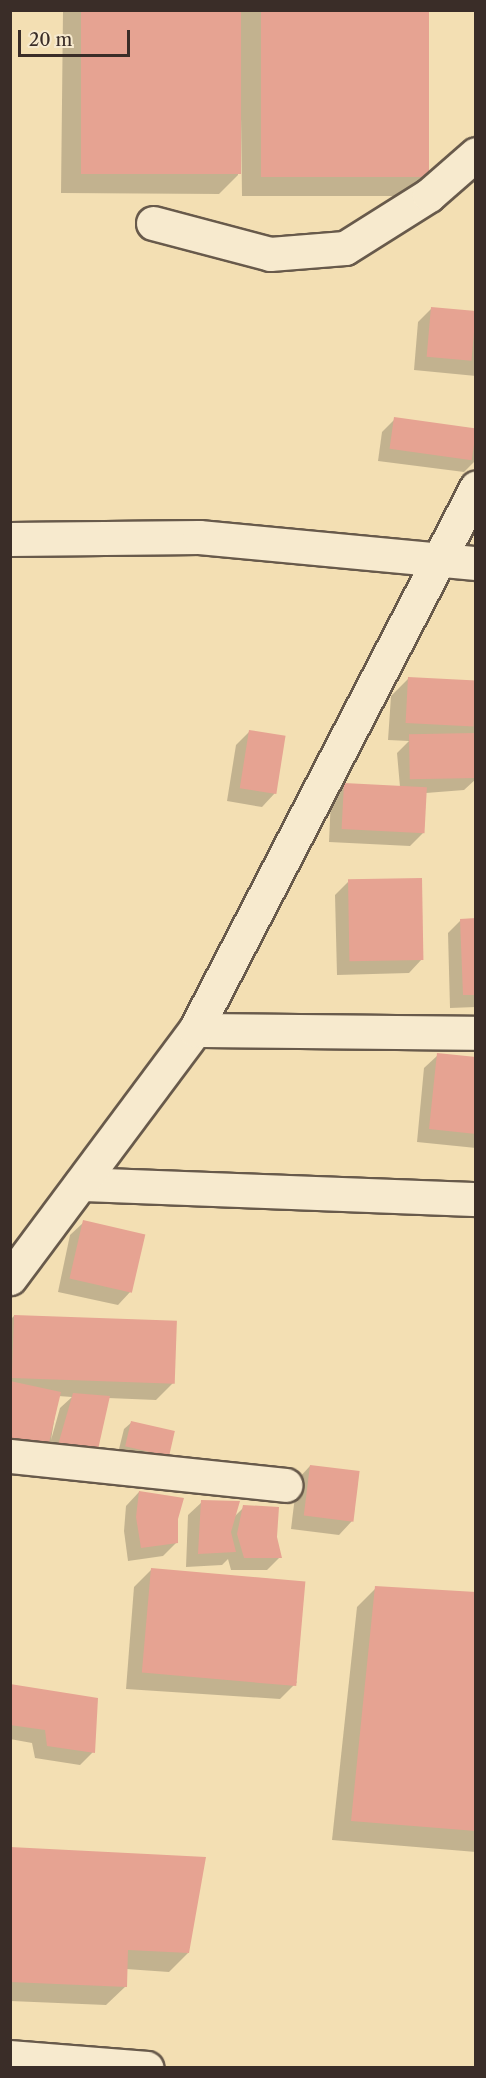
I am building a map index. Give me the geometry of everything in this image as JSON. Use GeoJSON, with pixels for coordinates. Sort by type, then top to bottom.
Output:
{"type":"FeatureCollection","features":[{"type":"Feature","properties":{"kind":"street"},"geometry":{"type":"LineString","coordinates":[[153,223],[270,254],[345,248],[391,223],[476,154]]}},
{"type":"Feature","properties":{"kind":"street"},"geometry":{"type":"LineString","coordinates":[[10,1278],[195,1030],[476,488]]}},
{"type":"Feature","properties":{"kind":"street"},"geometry":{"type":"LineString","coordinates":[[10,539],[199,537],[476,563]]}},
{"type":"Feature","properties":{"kind":"street"},"geometry":{"type":"LineString","coordinates":[[195,1030],[476,1033]]}},
{"type":"Feature","properties":{"kind":"street"},"geometry":{"type":"LineString","coordinates":[[81,1184],[476,1199]]}},
{"type":"Feature","properties":{"kind":"street"},"geometry":{"type":"LineString","coordinates":[[10,1456],[285,1485]]}},
{"type":"Feature","properties":{"kind":"street"},"geometry":{"type":"LineString","coordinates":[[10,2057],[147,2067]]}},
{"type":"Feature","properties":{"kind":"building"},"geometry":{"type":"Polygon","coordinates":[[[81,10],[241,10],[241,174],[81,174],[81,10]]]}},
{"type":"Feature","properties":{"kind":"building"},"geometry":{"type":"Polygon","coordinates":[[[261,10],[429,10],[429,177],[261,177],[261,10]]]}},
{"type":"Feature","properties":{"kind":"building"},"geometry":{"type":"Polygon","coordinates":[[[431,307],[476,311],[471,361],[427,357],[431,307]]]}},
{"type":"Feature","properties":{"kind":"building"},"geometry":{"type":"Polygon","coordinates":[[[394,417],[476,429],[472,460],[390,449],[394,417]]]}},
{"type":"Feature","properties":{"kind":"building"},"geometry":{"type":"Polygon","coordinates":[[[408,677],[476,681],[473,726],[406,723],[408,677]]]}},
{"type":"Feature","properties":{"kind":"building"},"geometry":{"type":"Polygon","coordinates":[[[249,730],[286,736],[276,794],[240,788],[249,730]]]}},
{"type":"Feature","properties":{"kind":"building"},"geometry":{"type":"Polygon","coordinates":[[[475,733],[476,778],[410,779],[409,734],[475,733]]]}},
{"type":"Feature","properties":{"kind":"building"},"geometry":{"type":"Polygon","coordinates":[[[344,783],[427,787],[424,833],[342,829],[344,783]]]}},
{"type":"Feature","properties":{"kind":"building"},"geometry":{"type":"Polygon","coordinates":[[[422,878],[423,960],[349,961],[348,879],[422,878]]]}},
{"type":"Feature","properties":{"kind":"building"},"geometry":{"type":"Polygon","coordinates":[[[476,918],[476,995],[463,995],[460,919],[476,918]]]}},
{"type":"Feature","properties":{"kind":"building"},"geometry":{"type":"Polygon","coordinates":[[[437,1053],[476,1057],[476,1134],[429,1129],[437,1053]]]}},
{"type":"Feature","properties":{"kind":"building"},"geometry":{"type":"Polygon","coordinates":[[[83,1220],[145,1234],[132,1293],[70,1278],[83,1220]]]}},
{"type":"Feature","properties":{"kind":"building"},"geometry":{"type":"Polygon","coordinates":[[[14,1315],[177,1321],[175,1384],[12,1378],[14,1315]]]}},
{"type":"Feature","properties":{"kind":"building"},"geometry":{"type":"Polygon","coordinates":[[[10,1381],[61,1392],[48,1447],[10,1439],[10,1381]]]}},
{"type":"Feature","properties":{"kind":"building"},"geometry":{"type":"Polygon","coordinates":[[[73,1393],[110,1396],[97,1454],[58,1445],[73,1393]]]}},
{"type":"Feature","properties":{"kind":"building"},"geometry":{"type":"Polygon","coordinates":[[[131,1421],[175,1431],[169,1456],[125,1446],[131,1421]]]}},
{"type":"Feature","properties":{"kind":"building"},"geometry":{"type":"Polygon","coordinates":[[[310,1465],[360,1471],[353,1522],[304,1516],[310,1465]]]}},
{"type":"Feature","properties":{"kind":"building"},"geometry":{"type":"Polygon","coordinates":[[[139,1491],[184,1498],[178,1519],[178,1543],[141,1548],[136,1517],[139,1491]]]}},
{"type":"Feature","properties":{"kind":"building"},"geometry":{"type":"Polygon","coordinates":[[[201,1500],[240,1501],[231,1532],[236,1552],[198,1554],[201,1500]]]}},
{"type":"Feature","properties":{"kind":"building"},"geometry":{"type":"Polygon","coordinates":[[[243,1505],[279,1507],[277,1537],[282,1558],[244,1558],[237,1534],[243,1505]]]}},
{"type":"Feature","properties":{"kind":"building"},"geometry":{"type":"Polygon","coordinates":[[[151,1568],[305,1582],[296,1686],[142,1673],[151,1568]]]}},
{"type":"Feature","properties":{"kind":"building"},"geometry":{"type":"Polygon","coordinates":[[[375,1586],[476,1592],[476,1831],[351,1821],[375,1586]]]}},
{"type":"Feature","properties":{"kind":"building"},"geometry":{"type":"Polygon","coordinates":[[[10,1684],[98,1698],[95,1753],[47,1746],[45,1730],[10,1725],[10,1684]]]}},
{"type":"Feature","properties":{"kind":"building"},"geometry":{"type":"Polygon","coordinates":[[[10,1847],[206,1857],[189,1953],[128,1950],[127,1987],[10,1982],[10,1847]]]}}]}
